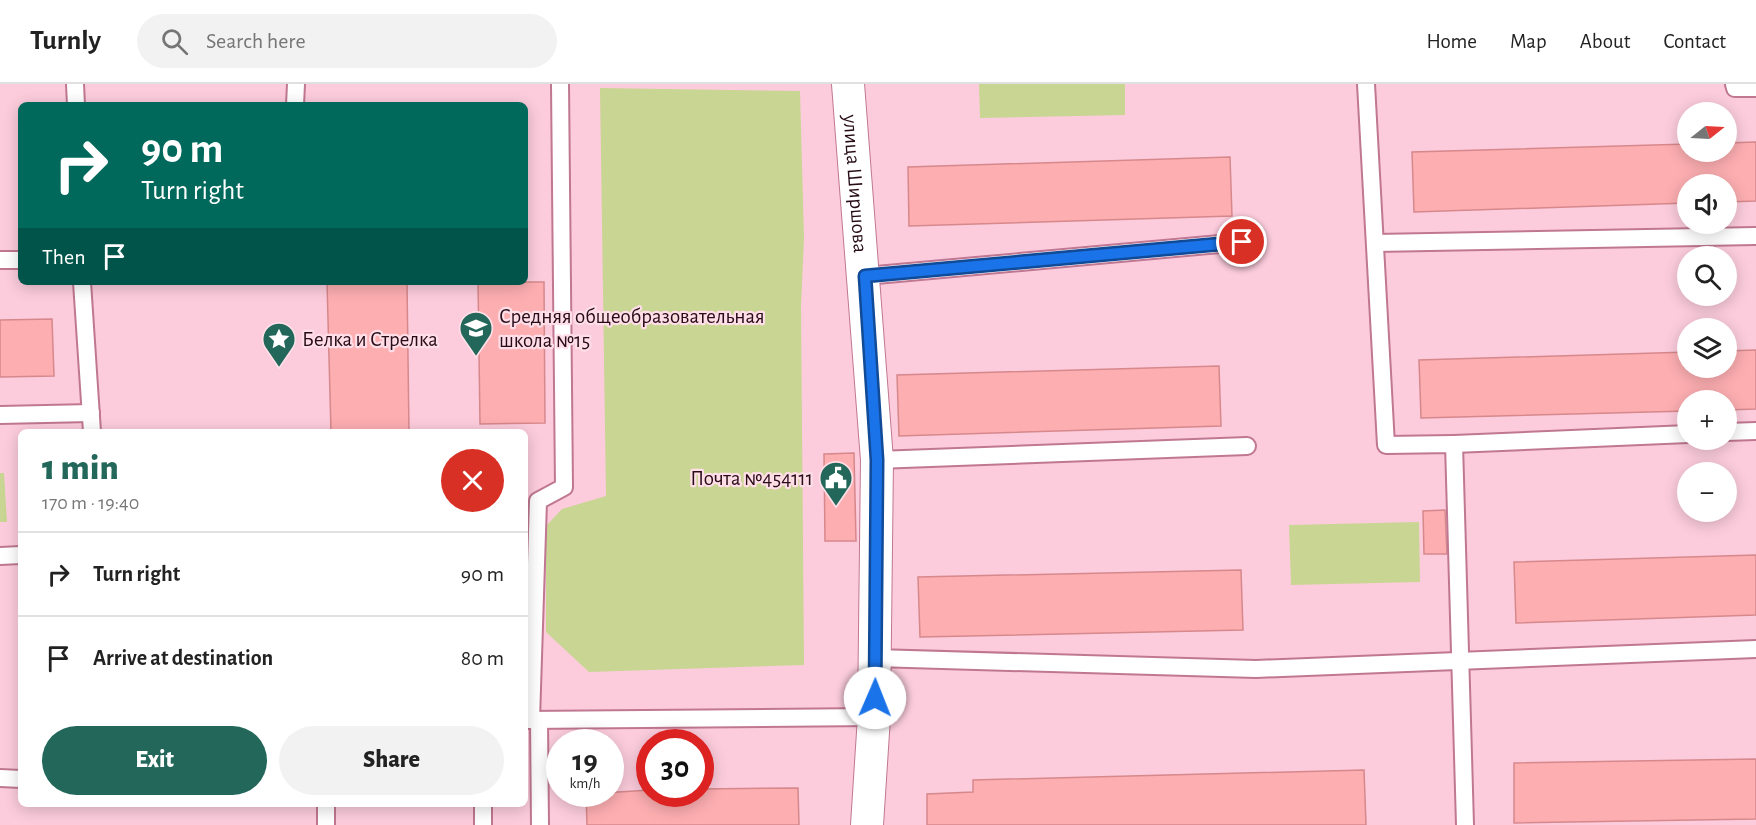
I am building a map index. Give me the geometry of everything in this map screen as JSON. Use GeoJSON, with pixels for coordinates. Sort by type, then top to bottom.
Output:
{"type":"FeatureCollection","features":[{"type":"Feature","properties":{"kind":"street","name":"улица Ширшова"},"geometry":{"type":"LineString","coordinates":[[848,84],[865,276],[877,460],[874,717],[867,825]]}},
{"type":"Feature","properties":{"kind":"lane"},"geometry":{"type":"LineString","coordinates":[[75,84],[76,102]]}},
{"type":"Feature","properties":{"kind":"lane"},"geometry":{"type":"LineString","coordinates":[[296,84],[296,102]]}},
{"type":"Feature","properties":{"kind":"lane"},"geometry":{"type":"LineString","coordinates":[[540,825],[532,720],[538,501],[564,487],[560,84]]}},
{"type":"Feature","properties":{"kind":"lane"},"geometry":{"type":"LineString","coordinates":[[1366,84],[1386,445],[1677,434]]}},
{"type":"Feature","properties":{"kind":"lane"},"geometry":{"type":"LineString","coordinates":[[1734,84],[1735,88],[1756,88]]}},
{"type":"Feature","properties":{"kind":"lane"},"geometry":{"type":"LineString","coordinates":[[1375,243],[1756,236]]}},
{"type":"Feature","properties":{"kind":"lane"},"geometry":{"type":"LineString","coordinates":[[865,276],[1242,242]]}},
{"type":"Feature","properties":{"kind":"lane"},"geometry":{"type":"LineString","coordinates":[[0,260],[18,260]]}},
{"type":"Feature","properties":{"kind":"lane"},"geometry":{"type":"LineString","coordinates":[[82,285],[92,429]]}},
{"type":"Feature","properties":{"kind":"lane"},"geometry":{"type":"LineString","coordinates":[[0,415],[91,413]]}},
{"type":"Feature","properties":{"kind":"lane"},"geometry":{"type":"LineString","coordinates":[[1737,432],[1756,431]]}},
{"type":"Feature","properties":{"kind":"lane"},"geometry":{"type":"LineString","coordinates":[[1454,444],[1465,825]]}},
{"type":"Feature","properties":{"kind":"lane"},"geometry":{"type":"LineString","coordinates":[[877,460],[1247,446]]}},
{"type":"Feature","properties":{"kind":"lane"},"geometry":{"type":"LineString","coordinates":[[0,556],[18,555]]}},
{"type":"Feature","properties":{"kind":"lane"},"geometry":{"type":"LineString","coordinates":[[875,658],[1256,669],[1756,649]]}},
{"type":"Feature","properties":{"kind":"lane"},"geometry":{"type":"LineString","coordinates":[[532,720],[874,717]]}},
{"type":"Feature","properties":{"kind":"lane"},"geometry":{"type":"LineString","coordinates":[[0,778],[18,778]]}},
{"type":"Feature","properties":{"kind":"lane"},"geometry":{"type":"LineString","coordinates":[[326,807],[326,825]]}},
{"type":"Feature","properties":{"kind":"lane"},"geometry":{"type":"LineString","coordinates":[[483,807],[483,825]]}},
{"type":"Feature","properties":{"kind":"green space"},"geometry":{"type":"Polygon","coordinates":[[[979,84],[1125,84],[1125,115],[980,118],[979,84]]]}},
{"type":"Feature","properties":{"kind":"green space"},"geometry":{"type":"Polygon","coordinates":[[[600,88],[800,91],[804,238],[801,306],[804,665],[589,672],[546,632],[546,526],[562,509],[606,496],[600,88]]]}},
{"type":"Feature","properties":{"kind":"green space"},"geometry":{"type":"Polygon","coordinates":[[[0,473],[4,473],[7,522],[0,522],[0,473]]]}},
{"type":"Feature","properties":{"kind":"green space"},"geometry":{"type":"Polygon","coordinates":[[[1419,522],[1420,582],[1291,585],[1289,525],[1419,522]]]}},
{"type":"Feature","properties":{"kind":"building"},"geometry":{"type":"Polygon","coordinates":[[[1756,142],[1756,201],[1737,202],[1737,174],[1677,174],[1677,203],[1414,212],[1412,152],[1677,144],[1677,162],[1737,162],[1737,143],[1756,142]]]}},
{"type":"Feature","properties":{"kind":"building"},"geometry":{"type":"Polygon","coordinates":[[[1230,157],[1232,216],[909,226],[908,167],[1230,157]]]}},
{"type":"Feature","properties":{"kind":"building"},"geometry":{"type":"Polygon","coordinates":[[[528,282],[544,282],[545,423],[480,424],[478,285],[528,285],[528,282]]]}},
{"type":"Feature","properties":{"kind":"building"},"geometry":{"type":"Polygon","coordinates":[[[327,285],[407,285],[409,429],[331,429],[327,285]]]}},
{"type":"Feature","properties":{"kind":"building"},"geometry":{"type":"Polygon","coordinates":[[[52,319],[54,376],[0,377],[0,320],[52,319]]]}},
{"type":"Feature","properties":{"kind":"building"},"geometry":{"type":"Polygon","coordinates":[[[1756,350],[1756,409],[1737,410],[1737,390],[1677,390],[1677,411],[1421,418],[1419,360],[1677,352],[1677,378],[1737,378],[1737,351],[1756,350]]]}},
{"type":"Feature","properties":{"kind":"building"},"geometry":{"type":"Polygon","coordinates":[[[1219,366],[1221,426],[899,436],[897,375],[1219,366]]]}},
{"type":"Feature","properties":{"kind":"building"},"geometry":{"type":"Polygon","coordinates":[[[854,453],[856,541],[825,541],[824,454],[854,453]]]}},
{"type":"Feature","properties":{"kind":"building"},"geometry":{"type":"Polygon","coordinates":[[[1445,510],[1447,554],[1424,554],[1423,511],[1445,510]]]}},
{"type":"Feature","properties":{"kind":"building"},"geometry":{"type":"Polygon","coordinates":[[[1756,555],[1756,615],[1516,623],[1514,562],[1756,555]]]}},
{"type":"Feature","properties":{"kind":"building"},"geometry":{"type":"Polygon","coordinates":[[[1241,570],[1243,630],[920,637],[918,577],[1241,570]]]}},
{"type":"Feature","properties":{"kind":"building"},"geometry":{"type":"Polygon","coordinates":[[[1756,759],[1756,819],[1514,823],[1514,763],[1756,759]]]}},
{"type":"Feature","properties":{"kind":"building"},"geometry":{"type":"Polygon","coordinates":[[[1364,770],[1366,825],[927,825],[927,794],[973,792],[973,780],[1364,770]]]}},
{"type":"Feature","properties":{"kind":"building"},"geometry":{"type":"Polygon","coordinates":[[[798,788],[799,825],[587,825],[586,807],[624,807],[624,792],[636,791],[636,807],[714,807],[714,789],[798,788]]]}},
{"type":"Feature","properties":{"kind":"place","name":"Средняя общеобразовательная школа №15"},"geometry":{"type":"Point","coordinates":[476,357]}},
{"type":"Feature","properties":{"kind":"place","name":"Белка и Стрелка"},"geometry":{"type":"Point","coordinates":[279,368]}},
{"type":"Feature","properties":{"kind":"place","name":"Почта №454111"},"geometry":{"type":"Point","coordinates":[836,507]}},
{"type":"Feature","properties":{"kind":"route"},"geometry":{"type":"LineString","coordinates":[[875,698],[877,460],[865,276],[1242,242]]}}]}
